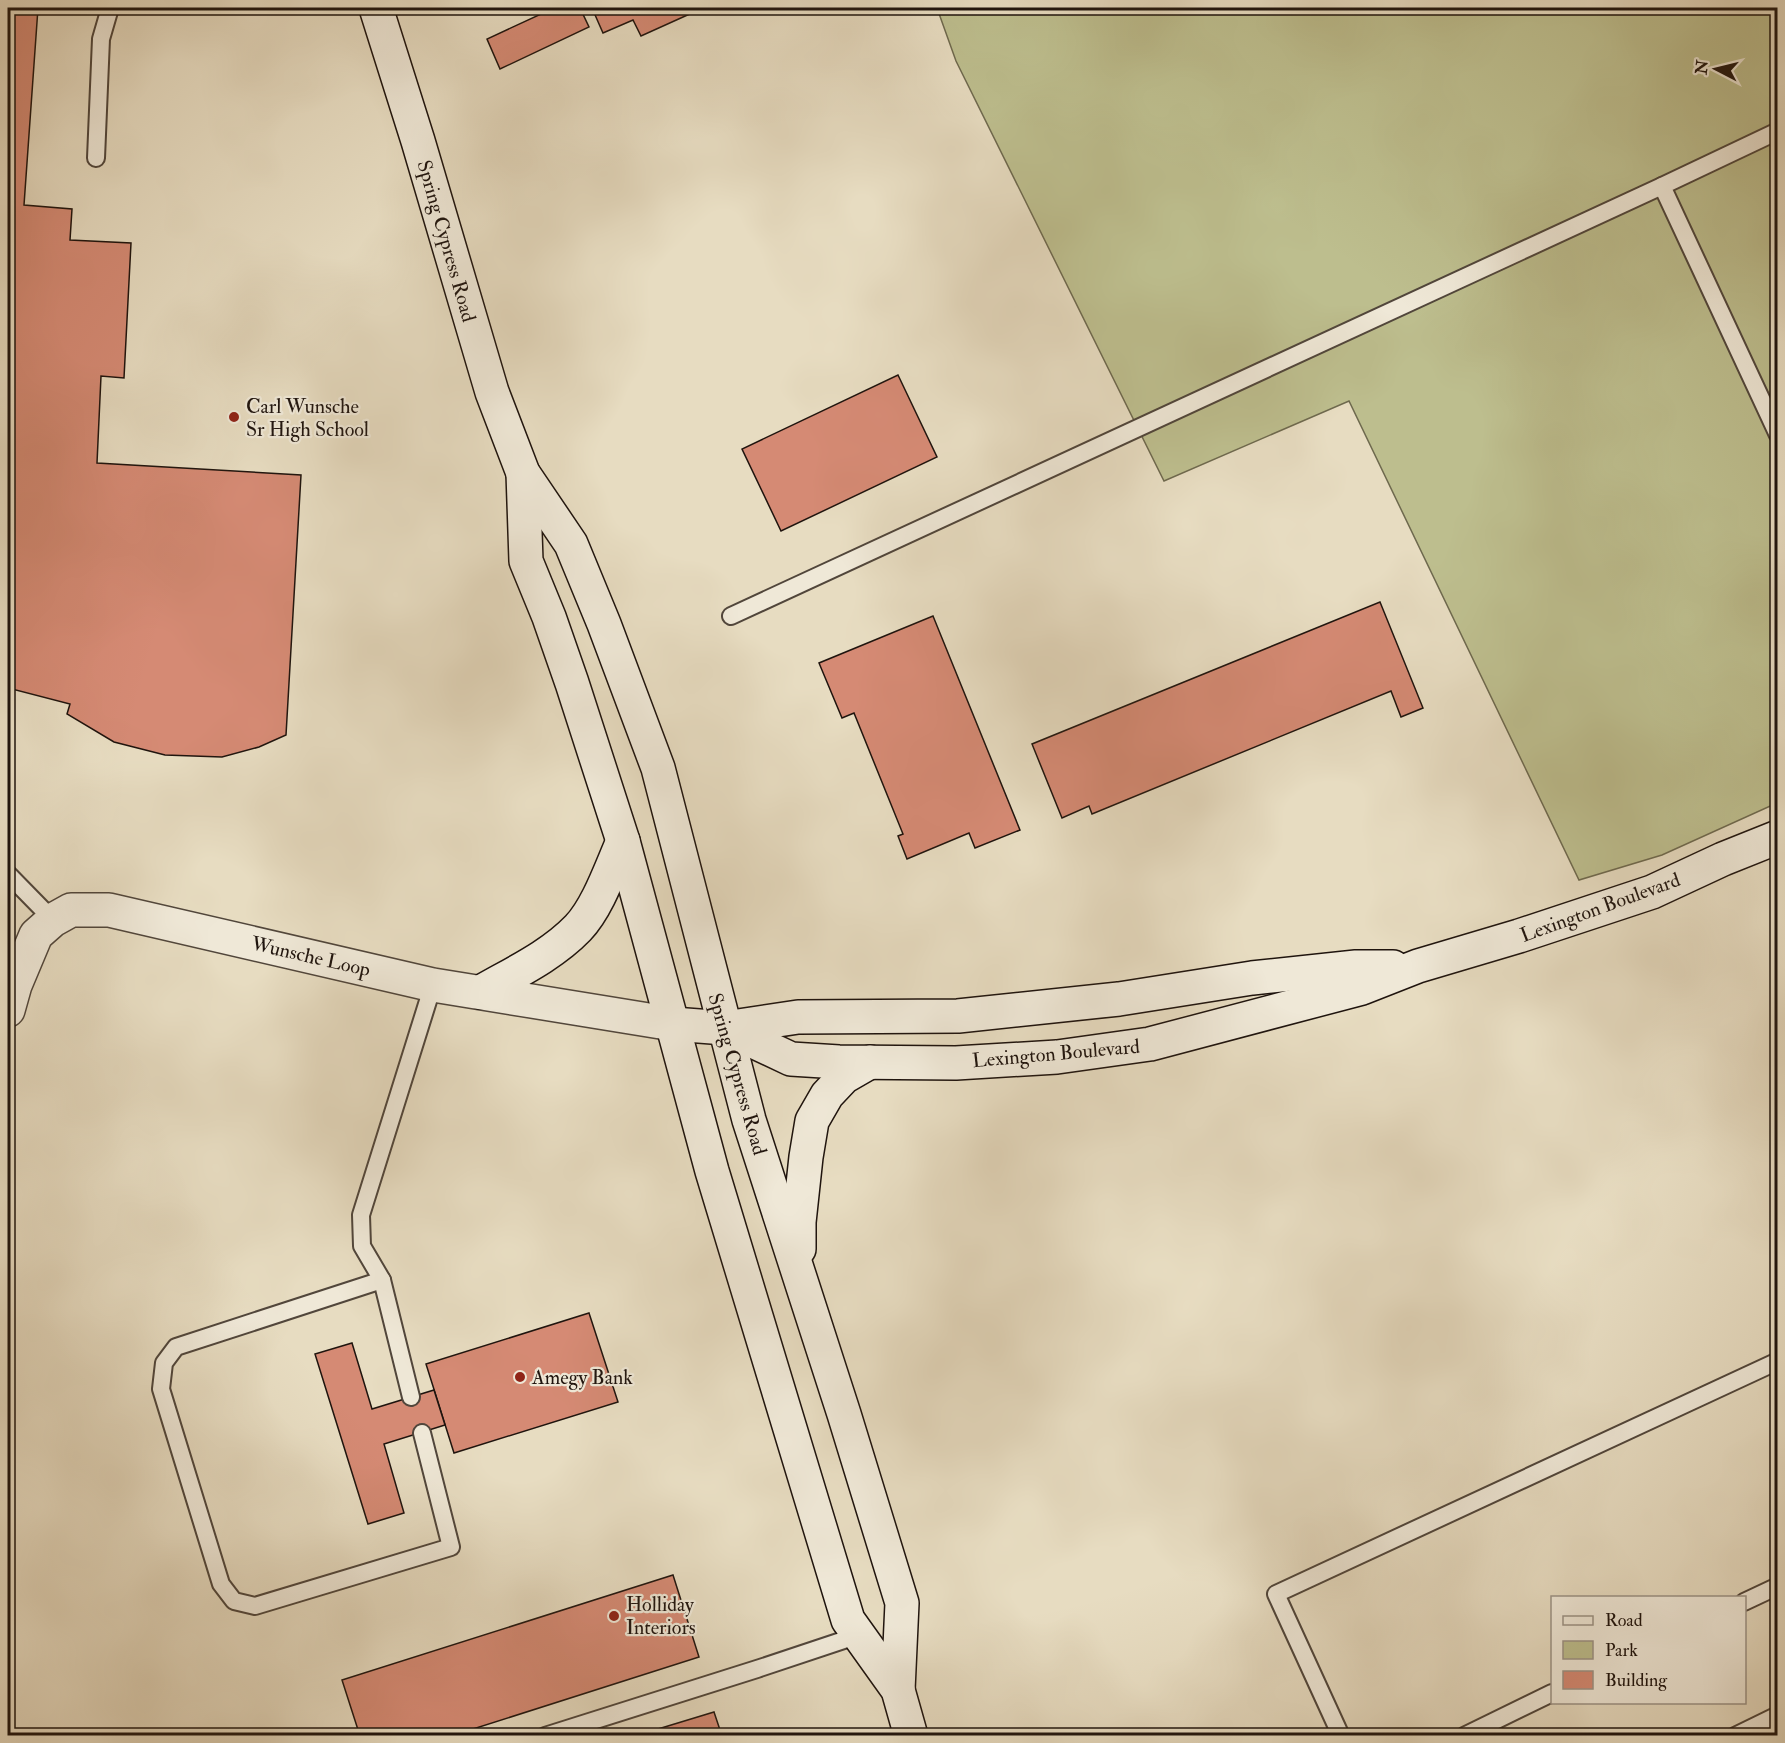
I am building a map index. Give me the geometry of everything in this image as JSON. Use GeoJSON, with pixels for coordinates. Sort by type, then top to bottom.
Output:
{"type":"FeatureCollection","features":[{"type":"Feature","properties":{"kind":"main road","name":"Spring Cypress Road"},"geometry":{"type":"LineString","coordinates":[[376,8],[492,392],[523,473],[571,544],[604,624],[654,758],[749,1120],[799,1272],[902,1604],[898,1690],[911,1736]]}},
{"type":"Feature","properties":{"kind":"main road","name":"Spring Cypress Road"},"geometry":{"type":"LineString","coordinates":[[523,473],[526,561],[572,683],[623,841],[712,1171],[848,1620],[898,1690]]}},
{"type":"Feature","properties":{"kind":"main road","name":"Lexington Boulevard"},"geometry":{"type":"LineString","coordinates":[[725,1028],[792,1059],[870,1062],[956,1063],[1057,1057],[1150,1044],[1362,988],[1418,966],[1519,936],[1652,892],[1723,859],[1778,837]]}},
{"type":"Feature","properties":{"kind":"main road"},"geometry":{"type":"LineString","coordinates":[[481,993],[548,953],[578,928],[598,898],[623,841]]}},
{"type":"Feature","properties":{"kind":"main road","name":"Wunsche Loop"},"geometry":{"type":"LineString","coordinates":[[8,1010],[15,985],[36,935],[53,920],[72,910],[109,910],[433,985],[672,1024]]}},
{"type":"Feature","properties":{"kind":"main road","name":"Lexington Boulevard"},"geometry":{"type":"LineString","coordinates":[[672,1024],[725,1028],[798,1017],[958,1016],[1119,999],[1252,978],[1356,967],[1418,966]]}},
{"type":"Feature","properties":{"kind":"main road"},"geometry":{"type":"LineString","coordinates":[[799,1272],[799,1222],[812,1121],[827,1095],[844,1077],[870,1062]]}},
{"type":"Feature","properties":{"kind":"lane"},"geometry":{"type":"LineString","coordinates":[[96,158],[101,39],[110,8]]}},
{"type":"Feature","properties":{"kind":"lane"},"geometry":{"type":"LineString","coordinates":[[731,616],[1778,131]]}},
{"type":"Feature","properties":{"kind":"lane"},"geometry":{"type":"LineString","coordinates":[[1662,186],[1778,435]]}},
{"type":"Feature","properties":{"kind":"lane"},"geometry":{"type":"LineString","coordinates":[[8,874],[53,920]]}},
{"type":"Feature","properties":{"kind":"lane"},"geometry":{"type":"LineString","coordinates":[[411,1397],[382,1280],[362,1246],[361,1215],[433,985]]}},
{"type":"Feature","properties":{"kind":"lane"},"geometry":{"type":"LineString","coordinates":[[382,1280],[177,1347],[164,1363],[161,1389],[221,1584],[234,1600],[255,1606],[452,1547],[422,1432]]}},
{"type":"Feature","properties":{"kind":"lane"},"geometry":{"type":"LineString","coordinates":[[1341,1736],[1276,1594],[1778,1361]]}},
{"type":"Feature","properties":{"kind":"lane"},"geometry":{"type":"LineString","coordinates":[[1746,1601],[1778,1586]]}},
{"type":"Feature","properties":{"kind":"lane"},"geometry":{"type":"LineString","coordinates":[[545,1736],[859,1635]]}},
{"type":"Feature","properties":{"kind":"lane"},"geometry":{"type":"LineString","coordinates":[[1464,1736],[1551,1693]]}},
{"type":"Feature","properties":{"kind":"lane"},"geometry":{"type":"LineString","coordinates":[[1735,1736],[1778,1715]]}},
{"type":"Feature","properties":{"kind":"green space"},"geometry":{"type":"Polygon","coordinates":[[[937,8],[1777,8],[1777,803],[1662,855],[1579,880],[1349,401],[1164,481],[956,61],[937,8]]]}},
{"type":"Feature","properties":{"kind":"building"},"geometry":{"type":"Polygon","coordinates":[[[8,8],[38,8],[24,205],[72,209],[70,240],[131,243],[124,378],[101,376],[97,463],[301,475],[286,735],[259,747],[222,757],[165,755],[114,742],[67,714],[70,704],[8,688],[8,8]]]}},
{"type":"Feature","properties":{"kind":"building"},"geometry":{"type":"Polygon","coordinates":[[[554,8],[580,8],[589,27],[500,69],[487,39],[554,8]]]}},
{"type":"Feature","properties":{"kind":"building"},"geometry":{"type":"Polygon","coordinates":[[[592,8],[703,8],[641,36],[633,20],[603,33],[592,8]]]}},
{"type":"Feature","properties":{"kind":"building"},"geometry":{"type":"Polygon","coordinates":[[[898,375],[937,457],[781,531],[742,449],[898,375]]]}},
{"type":"Feature","properties":{"kind":"building"},"geometry":{"type":"Polygon","coordinates":[[[1380,602],[1423,708],[1401,717],[1391,691],[1092,814],[1089,806],[1062,818],[1032,744],[1380,602]]]}},
{"type":"Feature","properties":{"kind":"building"},"geometry":{"type":"Polygon","coordinates":[[[933,616],[1020,830],[975,848],[969,833],[907,859],[898,836],[903,834],[854,713],[842,718],[819,663],[933,616]]]}},
{"type":"Feature","properties":{"kind":"building","name":"Amegy Bank"},"geometry":{"type":"Polygon","coordinates":[[[589,1313],[618,1402],[454,1453],[426,1364],[589,1313]]]}},
{"type":"Feature","properties":{"kind":"building"},"geometry":{"type":"Polygon","coordinates":[[[352,1343],[372,1409],[434,1390],[445,1425],[384,1444],[404,1513],[368,1524],[315,1354],[352,1343]]]}},
{"type":"Feature","properties":{"kind":"building","name":"Holliday Interiors"},"geometry":{"type":"Polygon","coordinates":[[[673,1575],[699,1657],[451,1736],[360,1736],[342,1680],[673,1575]]]}},
{"type":"Feature","properties":{"kind":"building"},"geometry":{"type":"Polygon","coordinates":[[[714,1712],[722,1736],[635,1736],[714,1712]]]}},
{"type":"Feature","properties":{"kind":"place","name":"Carl Wunsche Sr High School"},"geometry":{"type":"Point","coordinates":[234,417]}},
{"type":"Feature","properties":{"kind":"place","name":"Amegy Bank"},"geometry":{"type":"Point","coordinates":[520,1377]}},
{"type":"Feature","properties":{"kind":"place","name":"Holliday Interiors"},"geometry":{"type":"Point","coordinates":[614,1616]}}]}
